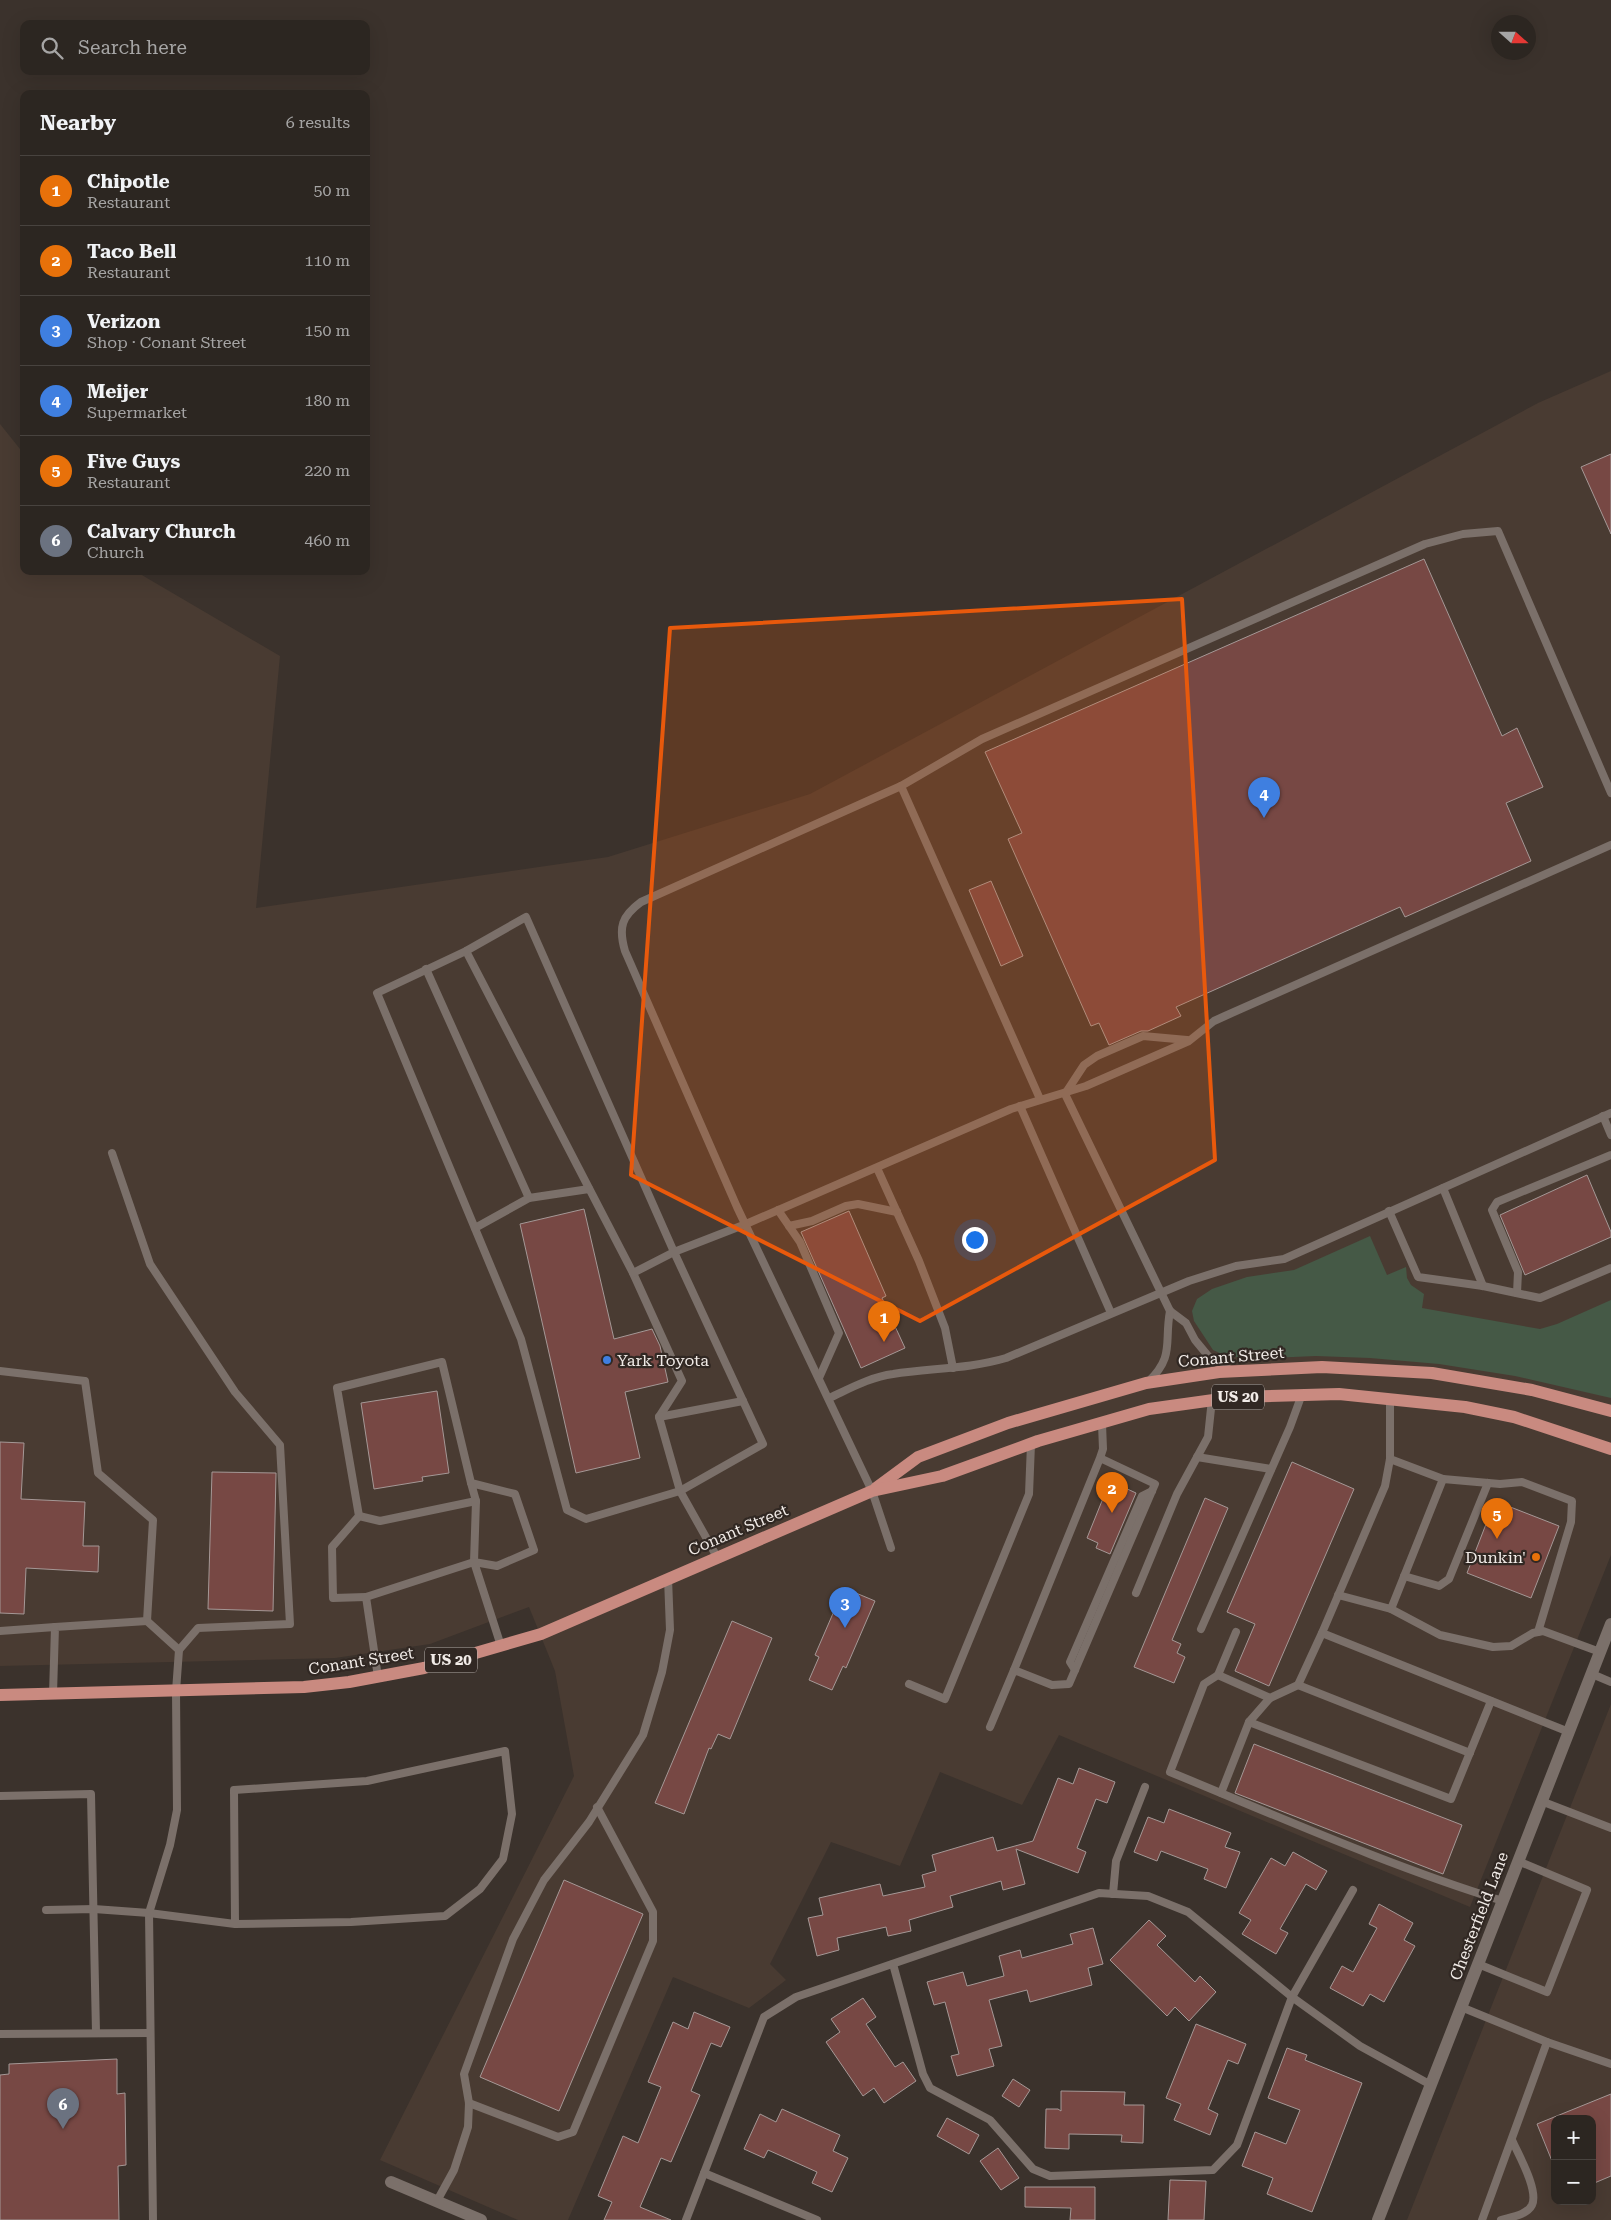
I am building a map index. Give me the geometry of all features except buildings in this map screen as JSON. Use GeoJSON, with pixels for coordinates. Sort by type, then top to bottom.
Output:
{"type":"FeatureCollection","features":[{"type":"Feature","properties":{"kind":"main road","name":"Conant Street"},"geometry":{"type":"LineString","coordinates":[[872,1491],[918,1457],[1008,1423],[1146,1383],[1233,1371],[1322,1367],[1432,1374],[1532,1390],[1611,1411]]}},
{"type":"Feature","properties":{"kind":"main road","name":"Conant Street"},"geometry":{"type":"LineString","coordinates":[[0,1695],[304,1687],[378,1677],[424,1668],[541,1634],[872,1491],[942,1476],[1031,1444],[1149,1409],[1212,1400],[1302,1394],[1339,1394],[1390,1398],[1465,1407],[1514,1417],[1611,1448]]}},
{"type":"Feature","properties":{"kind":"street","name":"Chesterfield Lane"},"geometry":{"type":"LineString","coordinates":[[1378,2220],[1611,1624]]}},
{"type":"Feature","properties":{"kind":"street"},"geometry":{"type":"LineString","coordinates":[[391,2182],[480,2220]]}},
{"type":"Feature","properties":{"kind":"lane"},"geometry":{"type":"LineString","coordinates":[[891,1548],[872,1491],[746,1224],[625,951],[621,937],[622,925],[629,911],[641,902],[901,786],[982,739],[1425,544],[1463,534],[1498,531],[1611,794]]}},
{"type":"Feature","properties":{"kind":"lane"},"geometry":{"type":"LineString","coordinates":[[901,786],[1040,1099]]}},
{"type":"Feature","properties":{"kind":"lane"},"geometry":{"type":"LineString","coordinates":[[632,1273],[674,1252],[746,1224],[1020,1106],[1040,1099],[1065,1094],[1188,1040],[1214,1021],[1611,845]]}},
{"type":"Feature","properties":{"kind":"lane"},"geometry":{"type":"LineString","coordinates":[[526,916],[674,1252],[763,1444],[680,1491],[586,1519],[567,1510],[522,1339],[377,993],[466,951],[526,916]]}},
{"type":"Feature","properties":{"kind":"lane"},"geometry":{"type":"LineString","coordinates":[[466,951],[632,1273],[682,1381],[659,1418],[680,1491],[717,1557]]}},
{"type":"Feature","properties":{"kind":"lane"},"geometry":{"type":"LineString","coordinates":[[426,969],[529,1198]]}},
{"type":"Feature","properties":{"kind":"lane"},"geometry":{"type":"LineString","coordinates":[[1065,1094],[1084,1065],[1097,1056],[1143,1036],[1188,1040]]}},
{"type":"Feature","properties":{"kind":"lane"},"geometry":{"type":"LineString","coordinates":[[1065,1094],[1170,1311],[1186,1323],[1194,1340],[1209,1357],[1233,1371]]}},
{"type":"Feature","properties":{"kind":"lane"},"geometry":{"type":"LineString","coordinates":[[1020,1106],[1111,1312]]}},
{"type":"Feature","properties":{"kind":"lane"},"geometry":{"type":"LineString","coordinates":[[828,1398],[870,1380],[892,1374],[984,1365],[1006,1358],[1162,1292],[1236,1266],[1284,1259],[1607,1115],[1611,1135]]}},
{"type":"Feature","properties":{"kind":"lane"},"geometry":{"type":"LineString","coordinates":[[112,1153],[150,1264],[234,1392],[280,1445],[290,1624],[198,1628],[179,1650],[176,1691],[177,1810],[170,1846],[149,1913],[153,2220]]}},
{"type":"Feature","properties":{"kind":"lane"},"geometry":{"type":"LineString","coordinates":[[1517,1294],[1518,1272],[1492,1210],[1497,1202],[1611,1155]]}},
{"type":"Feature","properties":{"kind":"lane"},"geometry":{"type":"LineString","coordinates":[[877,1168],[945,1328],[953,1368]]}},
{"type":"Feature","properties":{"kind":"lane"},"geometry":{"type":"LineString","coordinates":[[475,1228],[529,1198],[589,1188]]}},
{"type":"Feature","properties":{"kind":"lane"},"geometry":{"type":"LineString","coordinates":[[1443,1188],[1483,1286]]}},
{"type":"Feature","properties":{"kind":"lane"},"geometry":{"type":"LineString","coordinates":[[789,1226],[812,1221],[846,1206],[858,1204],[897,1212]]}},
{"type":"Feature","properties":{"kind":"lane"},"geometry":{"type":"LineString","coordinates":[[778,1210],[800,1242],[839,1332],[819,1378]]}},
{"type":"Feature","properties":{"kind":"lane"},"geometry":{"type":"LineString","coordinates":[[1389,1211],[1418,1277],[1483,1286],[1540,1298],[1611,1268]]}},
{"type":"Feature","properties":{"kind":"lane"},"geometry":{"type":"LineString","coordinates":[[1146,1383],[1158,1372],[1164,1362],[1168,1349],[1167,1329],[1170,1311]]}},
{"type":"Feature","properties":{"kind":"lane"},"geometry":{"type":"LineString","coordinates":[[359,1516],[337,1388],[442,1362],[476,1501],[474,1562],[501,1646]]}},
{"type":"Feature","properties":{"kind":"lane"},"geometry":{"type":"LineString","coordinates":[[0,1371],[85,1381],[98,1473],[153,1520],[147,1621]]}},
{"type":"Feature","properties":{"kind":"lane"},"geometry":{"type":"LineString","coordinates":[[1201,1629],[1290,1428],[1302,1394]]}},
{"type":"Feature","properties":{"kind":"lane"},"geometry":{"type":"LineString","coordinates":[[1221,1793],[1250,1722],[1270,1698],[1298,1684],[1338,1596],[1385,1486],[1390,1459],[1390,1398]]}},
{"type":"Feature","properties":{"kind":"lane"},"geometry":{"type":"LineString","coordinates":[[659,1418],[743,1400]]}},
{"type":"Feature","properties":{"kind":"lane"},"geometry":{"type":"LineString","coordinates":[[1136,1593],[1178,1494],[1208,1437],[1212,1400]]}},
{"type":"Feature","properties":{"kind":"lane"},"geometry":{"type":"LineString","coordinates":[[990,1727],[1100,1458],[1103,1449],[1102,1424]]}},
{"type":"Feature","properties":{"kind":"lane"},"geometry":{"type":"LineString","coordinates":[[909,1684],[945,1699],[1029,1494],[1031,1444]]}},
{"type":"Feature","properties":{"kind":"lane"},"geometry":{"type":"LineString","coordinates":[[1197,1457],[1271,1469]]}},
{"type":"Feature","properties":{"kind":"lane"},"geometry":{"type":"LineString","coordinates":[[1014,1670],[1052,1685],[1068,1684],[1155,1484],[1100,1458]]}},
{"type":"Feature","properties":{"kind":"lane"},"geometry":{"type":"LineString","coordinates":[[1390,1459],[1444,1479],[1488,1483],[1522,1482],[1572,1501],[1571,1522],[1538,1632]]}},
{"type":"Feature","properties":{"kind":"lane"},"geometry":{"type":"LineString","coordinates":[[1391,1609],[1444,1479]]}},
{"type":"Feature","properties":{"kind":"lane"},"geometry":{"type":"LineString","coordinates":[[359,1516],[332,1547],[333,1598],[366,1597],[474,1562],[498,1566],[534,1550],[515,1494],[471,1483]]}},
{"type":"Feature","properties":{"kind":"lane"},"geometry":{"type":"LineString","coordinates":[[1404,1576],[1439,1586],[1448,1579],[1488,1483]]}},
{"type":"Feature","properties":{"kind":"lane"},"geometry":{"type":"LineString","coordinates":[[359,1516],[380,1521],[476,1501]]}},
{"type":"Feature","properties":{"kind":"lane"},"geometry":{"type":"LineString","coordinates":[[437,2202],[454,2170],[468,2127],[469,2103],[464,2074],[513,1939],[544,1880],[598,1808],[643,1735],[662,1672],[670,1630],[668,1578]]}},
{"type":"Feature","properties":{"kind":"lane"},"geometry":{"type":"LineString","coordinates":[[1338,1596],[1391,1609],[1440,1635],[1493,1647],[1511,1646],[1543,1630],[1600,1652]]}},
{"type":"Feature","properties":{"kind":"lane"},"geometry":{"type":"LineString","coordinates":[[366,1597],[378,1677]]}},
{"type":"Feature","properties":{"kind":"lane"},"geometry":{"type":"LineString","coordinates":[[0,1631],[147,1621],[179,1650]]}},
{"type":"Feature","properties":{"kind":"lane"},"geometry":{"type":"LineString","coordinates":[[53,1694],[54,1626]]}},
{"type":"Feature","properties":{"kind":"lane"},"geometry":{"type":"LineString","coordinates":[[1236,1632],[1218,1675],[1204,1684],[1170,1772],[1440,1882],[1502,1901]]}},
{"type":"Feature","properties":{"kind":"lane"},"geometry":{"type":"LineString","coordinates":[[1322,1633],[1569,1732]]}},
{"type":"Feature","properties":{"kind":"lane"},"geometry":{"type":"LineString","coordinates":[[1592,1674],[1611,1682]]}},
{"type":"Feature","properties":{"kind":"lane"},"geometry":{"type":"LineString","coordinates":[[1218,1675],[1270,1698]]}},
{"type":"Feature","properties":{"kind":"lane"},"geometry":{"type":"LineString","coordinates":[[1298,1684],[1470,1753]]}},
{"type":"Feature","properties":{"kind":"lane"},"geometry":{"type":"LineString","coordinates":[[1250,1722],[1451,1799],[1491,1700]]}},
{"type":"Feature","properties":{"kind":"lane"},"geometry":{"type":"LineString","coordinates":[[46,1910],[94,1909],[149,1913],[235,1924],[351,1922],[445,1916],[480,1889],[503,1859],[512,1814],[505,1751],[368,1781],[234,1790],[235,1924]]}},
{"type":"Feature","properties":{"kind":"lane"},"geometry":{"type":"LineString","coordinates":[[1113,1894],[1116,1861],[1145,1787]]}},
{"type":"Feature","properties":{"kind":"lane"},"geometry":{"type":"LineString","coordinates":[[0,1796],[91,1794],[96,2032]]}},
{"type":"Feature","properties":{"kind":"lane"},"geometry":{"type":"LineString","coordinates":[[1542,1801],[1611,1828]]}},
{"type":"Feature","properties":{"kind":"lane"},"geometry":{"type":"LineString","coordinates":[[469,2103],[558,2137],[573,2132],[653,1941],[652,1912],[598,1808]]}},
{"type":"Feature","properties":{"kind":"lane"},"geometry":{"type":"LineString","coordinates":[[1478,1964],[1547,1992],[1587,1890],[1518,1861]]}},
{"type":"Feature","properties":{"kind":"lane"},"geometry":{"type":"LineString","coordinates":[[893,1964],[923,2074],[930,2088],[990,2120],[1033,2169],[1050,2176],[1213,2170],[1237,2144],[1292,1997],[1353,1890]]}},
{"type":"Feature","properties":{"kind":"lane"},"geometry":{"type":"LineString","coordinates":[[686,2220],[764,2017],[796,1997],[1099,1893],[1148,1896],[1188,1912],[1292,1997],[1360,2046],[1430,2085]]}},
{"type":"Feature","properties":{"kind":"lane"},"geometry":{"type":"LineString","coordinates":[[1461,2007],[1547,2042],[1611,2064]]}},
{"type":"Feature","properties":{"kind":"lane"},"geometry":{"type":"LineString","coordinates":[[0,2034],[96,2032],[150,2034]]}},
{"type":"Feature","properties":{"kind":"lane"},"geometry":{"type":"LineString","coordinates":[[1482,2220],[1547,2042]]}},
{"type":"Feature","properties":{"kind":"lane"},"geometry":{"type":"LineString","coordinates":[[1501,2220],[1523,2213],[1532,2206],[1534,2197],[1532,2187],[1512,2140]]}},
{"type":"Feature","properties":{"kind":"lane"},"geometry":{"type":"LineString","coordinates":[[704,2173],[817,2220]]}},
{"type":"Feature","properties":{"kind":"highlighted area"},"geometry":{"type":"Polygon","coordinates":[[[1182,599],[1215,1160],[920,1321],[631,1175],[670,628],[1182,599]]]}},
{"type":"Feature","properties":{"kind":"shaded area"},"geometry":{"type":"Polygon","coordinates":[[[1611,371],[1611,1555],[1470,1907],[1059,1735],[1022,1805],[940,1772],[900,1866],[831,1842],[770,1964],[786,1980],[749,2008],[673,1977],[568,2220],[518,2220],[380,2160],[574,1776],[555,1671],[529,1607],[430,1644],[335,1658],[0,1666],[0,424],[20,449],[20,575],[142,575],[280,656],[256,908],[608,857],[810,794],[1538,403],[1611,371]]]}},
{"type":"Feature","properties":{"kind":"shaded area"},"geometry":{"type":"Polygon","coordinates":[[[1611,1704],[1611,2220],[1407,2220],[1611,1704]]]}},
{"type":"Feature","properties":{"kind":"green space"},"geometry":{"type":"Polygon","coordinates":[[[1370,1236],[1387,1275],[1406,1267],[1407,1278],[1411,1285],[1424,1294],[1422,1308],[1540,1329],[1557,1324],[1611,1300],[1611,1398],[1515,1376],[1439,1364],[1370,1358],[1316,1356],[1251,1359],[1226,1356],[1213,1350],[1194,1321],[1192,1311],[1197,1299],[1212,1289],[1247,1277],[1294,1270],[1370,1236]]]}},
{"type":"Feature","properties":{"kind":"place","name":"Meijer"},"geometry":{"type":"Point","coordinates":[1264,818]}},
{"type":"Feature","properties":{"kind":"place","name":"Chipotle"},"geometry":{"type":"Point","coordinates":[884,1342]}},
{"type":"Feature","properties":{"kind":"place","name":"Yark Toyota"},"geometry":{"type":"Point","coordinates":[607,1360]}},
{"type":"Feature","properties":{"kind":"place","name":"Taco Bell"},"geometry":{"type":"Point","coordinates":[1112,1513]}},
{"type":"Feature","properties":{"kind":"place","name":"Five Guys"},"geometry":{"type":"Point","coordinates":[1497,1539]}},
{"type":"Feature","properties":{"kind":"place","name":"Dunkin'"},"geometry":{"type":"Point","coordinates":[1536,1557]}},
{"type":"Feature","properties":{"kind":"place","name":"Verizon"},"geometry":{"type":"Point","coordinates":[845,1628]}},
{"type":"Feature","properties":{"kind":"place","name":"Calvary Church"},"geometry":{"type":"Point","coordinates":[63,2129]}}]}
